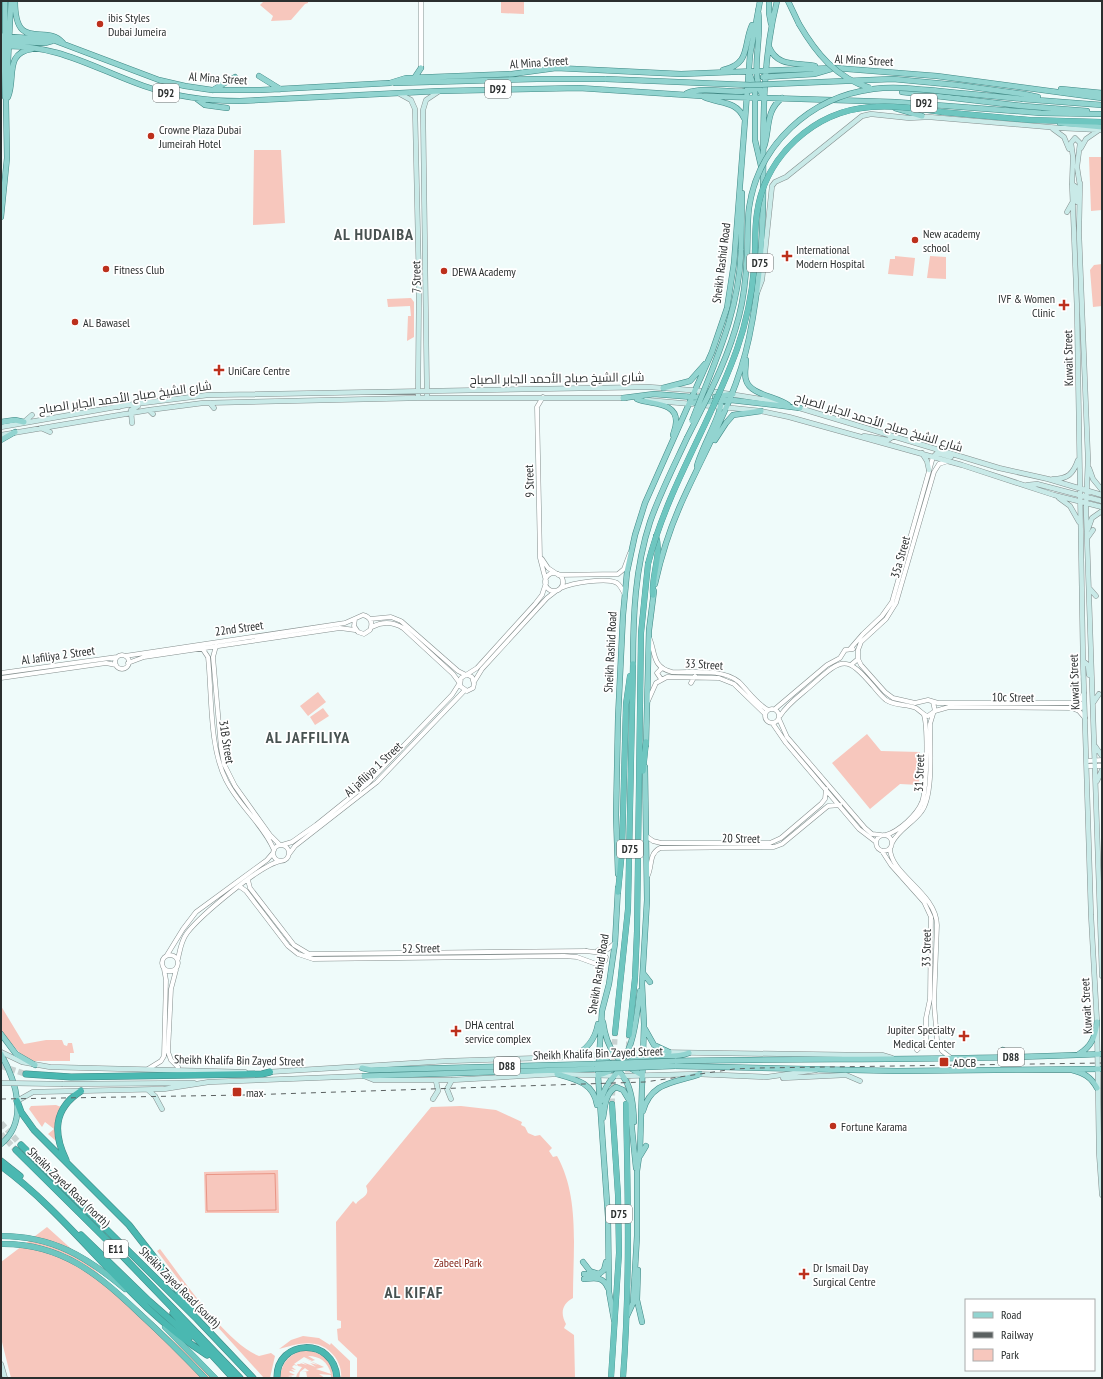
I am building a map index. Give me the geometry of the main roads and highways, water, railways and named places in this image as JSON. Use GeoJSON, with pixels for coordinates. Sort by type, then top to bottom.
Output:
{"type":"FeatureCollection","features":[{"type":"Feature","properties":{"kind":"highway"},"geometry":{"type":"LineString","coordinates":[[653,595],[653,576],[658,545],[656,536],[676,484],[729,369],[739,342],[752,286],[758,206],[764,184],[778,160],[791,144],[808,130],[827,119],[847,111],[883,107],[1053,121],[1102,122]]}},
{"type":"Feature","properties":{"kind":"highway","name":"D75"},"geometry":{"type":"LineString","coordinates":[[629,1035],[638,931],[640,665],[643,606],[648,564],[656,536]]}},
{"type":"Feature","properties":{"kind":"highway"},"geometry":{"type":"LineString","coordinates":[[618,892],[622,856],[626,704],[633,664]]}},
{"type":"Feature","properties":{"kind":"highway","name":"Sheikh Rashid Road"},"geometry":{"type":"LineString","coordinates":[[614,1033],[628,903],[633,664]]}},
{"type":"Feature","properties":{"kind":"highway"},"geometry":{"type":"LineString","coordinates":[[639,791],[646,742]]}},
{"type":"Feature","properties":{"kind":"highway"},"geometry":{"type":"LineString","coordinates":[[26,1074],[85,1077],[262,1074],[270,1072]]}},
{"type":"Feature","properties":{"kind":"highway"},"geometry":{"type":"LineString","coordinates":[[70,1167],[59,1143],[57,1127],[64,1107],[81,1092]]}},
{"type":"Feature","properties":{"kind":"highway"},"geometry":{"type":"LineString","coordinates":[[17,1101],[21,1112],[29,1124],[133,1230],[171,1279],[197,1319]]}},
{"type":"Feature","properties":{"kind":"highway","name":"Sheikh Rashid Road"},"geometry":{"type":"LineString","coordinates":[[611,1378],[618,1284],[619,1234],[612,1104]]}},
{"type":"Feature","properties":{"kind":"highway","name":"D75"},"geometry":{"type":"LineString","coordinates":[[623,1378],[627,1316],[629,1236],[626,1104]]}},
{"type":"Feature","properties":{"kind":"highway","name":"Sheikh Zayed Road (south)"},"geometry":{"type":"LineString","coordinates":[[21,1146],[197,1319],[253,1378]]}},
{"type":"Feature","properties":{"kind":"highway","name":"Sheikh Zayed Road (north)"},"geometry":{"type":"LineString","coordinates":[[205,1349],[167,1306],[15,1151],[108,1241],[240,1378]]}},
{"type":"Feature","properties":{"kind":"highway"},"geometry":{"type":"LineString","coordinates":[[1,1161],[36,1189],[149,1301],[205,1349],[233,1378]]}},
{"type":"Feature","properties":{"kind":"highway"},"geometry":{"type":"LineString","coordinates":[[1,1166],[47,1206],[167,1325],[215,1360]]}},
{"type":"Feature","properties":{"kind":"highway"},"geometry":{"type":"LineString","coordinates":[[1,1236],[28,1238],[51,1244],[73,1252],[97,1266],[155,1317],[215,1378]]}},
{"type":"Feature","properties":{"kind":"highway"},"geometry":{"type":"LineString","coordinates":[[1,1244],[22,1245],[43,1249],[63,1256],[85,1267],[134,1307],[205,1378]]}},
{"type":"Feature","properties":{"kind":"highway"},"geometry":{"type":"LineString","coordinates":[[277,1378],[279,1365],[286,1355],[296,1349],[307,1347],[320,1350],[328,1355],[334,1365],[337,1378]]}},
{"type":"Feature","properties":{"kind":"main road"},"geometry":{"type":"LineString","coordinates":[[5,1],[7,29]]}},
{"type":"Feature","properties":{"kind":"main road"},"geometry":{"type":"LineString","coordinates":[[6,102],[3,90],[4,42],[11,1]]}},
{"type":"Feature","properties":{"kind":"main road"},"geometry":{"type":"LineString","coordinates":[[15,1],[16,21],[24,30],[56,37],[64,44]]}},
{"type":"Feature","properties":{"kind":"main road","name":"Sheikh Rashid Road"},"geometry":{"type":"LineString","coordinates":[[615,1323],[609,1292],[607,1198],[601,1127],[598,1056],[602,1011],[615,943],[618,892],[616,778],[624,593],[631,551],[645,503],[696,390],[720,330],[733,273],[748,71],[755,19],[760,1]]}},
{"type":"Feature","properties":{"kind":"main road"},"geometry":{"type":"LineString","coordinates":[[769,1],[769,13],[772,25]]}},
{"type":"Feature","properties":{"kind":"main road","name":"D75"},"geometry":{"type":"LineString","coordinates":[[627,1316],[633,1303],[637,1236],[637,1171],[639,1156],[644,1024],[642,984],[647,877],[647,701],[649,636],[653,595],[670,531],[696,472],[731,400],[745,354],[757,293],[762,226],[762,152],[765,79],[772,25],[777,1]]}},
{"type":"Feature","properties":{"kind":"main road"},"geometry":{"type":"LineString","coordinates":[[788,1],[806,36],[821,56],[838,72],[859,84],[872,89],[1102,114]]}},
{"type":"Feature","properties":{"kind":"main road"},"geometry":{"type":"LineString","coordinates":[[758,8],[760,31],[755,79],[757,89],[756,145],[763,171]]}},
{"type":"Feature","properties":{"kind":"main road"},"geometry":{"type":"LineString","coordinates":[[707,73],[731,68],[739,63],[745,54],[749,34],[755,19]]}},
{"type":"Feature","properties":{"kind":"main road"},"geometry":{"type":"LineString","coordinates":[[16,43],[45,43],[53,40]]}},
{"type":"Feature","properties":{"kind":"main road","name":"Al Mina Street"},"geometry":{"type":"LineString","coordinates":[[4,42],[53,40],[159,80],[212,90],[280,89],[390,83],[403,78],[414,77],[519,73],[549,69],[707,73],[835,68],[937,76],[1102,98]]}},
{"type":"Feature","properties":{"kind":"main road"},"geometry":{"type":"LineString","coordinates":[[1,217],[3,184],[7,158],[4,42]]}},
{"type":"Feature","properties":{"kind":"main road","name":"Al Mina Street"},"geometry":{"type":"LineString","coordinates":[[4,42],[40,48],[73,57],[156,90],[196,99],[240,101],[440,91],[579,88],[702,96],[884,101],[1035,113],[1102,114]]}},
{"type":"Feature","properties":{"kind":"main road"},"geometry":{"type":"LineString","coordinates":[[769,46],[774,56],[784,62],[820,68]]}},
{"type":"Feature","properties":{"kind":"main road"},"geometry":{"type":"LineString","coordinates":[[6,102],[11,89],[13,63],[16,57],[24,51],[40,48]]}},
{"type":"Feature","properties":{"kind":"main road"},"geometry":{"type":"LineString","coordinates":[[414,77],[421,68],[427,77]]}},
{"type":"Feature","properties":{"kind":"main road"},"geometry":{"type":"LineString","coordinates":[[747,84],[755,79],[814,74],[835,68]]}},
{"type":"Feature","properties":{"kind":"main road"},"geometry":{"type":"LineString","coordinates":[[489,81],[549,69]]}},
{"type":"Feature","properties":{"kind":"main road"},"geometry":{"type":"LineString","coordinates":[[748,71],[755,79]]}},
{"type":"Feature","properties":{"kind":"main road"},"geometry":{"type":"LineString","coordinates":[[258,76],[280,89]]}},
{"type":"Feature","properties":{"kind":"main road"},"geometry":{"type":"LineString","coordinates":[[212,90],[235,78]]}},
{"type":"Feature","properties":{"kind":"main road"},"geometry":{"type":"LineString","coordinates":[[390,83],[548,78],[750,85],[893,79],[957,85],[1024,97]]}},
{"type":"Feature","properties":{"kind":"main road"},"geometry":{"type":"LineString","coordinates":[[684,95],[703,90],[747,91],[757,89],[765,79]]}},
{"type":"Feature","properties":{"kind":"main road"},"geometry":{"type":"LineString","coordinates":[[1028,88],[1047,87],[1102,93]]}},
{"type":"Feature","properties":{"kind":"main road"},"geometry":{"type":"LineString","coordinates":[[687,438],[720,372],[736,328],[744,290],[748,217],[755,183],[769,155],[788,130],[806,115],[826,102],[848,94],[872,89],[904,88],[1024,97],[1102,105]]}},
{"type":"Feature","properties":{"kind":"main road"},"geometry":{"type":"LineString","coordinates":[[757,89],[764,98]]}},
{"type":"Feature","properties":{"kind":"main road","name":"7 Street"},"geometry":{"type":"LineString","coordinates":[[428,398],[423,107],[429,97],[440,91]]}},
{"type":"Feature","properties":{"kind":"main road","name":"7 Street"},"geometry":{"type":"LineString","coordinates":[[399,93],[411,100],[415,109],[418,398]]}},
{"type":"Feature","properties":{"kind":"main road"},"geometry":{"type":"LineString","coordinates":[[702,96],[711,100],[732,104],[741,111],[745,119]]}},
{"type":"Feature","properties":{"kind":"main road"},"geometry":{"type":"LineString","coordinates":[[762,152],[767,136],[770,115],[775,105],[782,98]]}},
{"type":"Feature","properties":{"kind":"main road"},"geometry":{"type":"LineString","coordinates":[[196,99],[205,105],[227,108]]}},
{"type":"Feature","properties":{"kind":"main road"},"geometry":{"type":"LineString","coordinates":[[884,101],[905,112],[922,116],[1049,127],[1101,129]]}},
{"type":"Feature","properties":{"kind":"main road"},"geometry":{"type":"LineString","coordinates":[[757,293],[762,280],[769,202],[771,187],[774,183],[786,177],[862,116],[871,114],[907,118],[922,116]]}},
{"type":"Feature","properties":{"kind":"main road"},"geometry":{"type":"LineString","coordinates":[[1053,121],[1101,129]]}},
{"type":"Feature","properties":{"kind":"main road"},"geometry":{"type":"LineString","coordinates":[[1049,127],[1060,133],[1066,140],[1072,168]]}},
{"type":"Feature","properties":{"kind":"main road"},"geometry":{"type":"LineString","coordinates":[[1080,186],[1080,156],[1082,147],[1086,139],[1101,129]]}},
{"type":"Feature","properties":{"kind":"main road"},"geometry":{"type":"LineString","coordinates":[[1072,168],[1071,143],[1075,138],[1080,143],[1077,167],[1080,186]]}},
{"type":"Feature","properties":{"kind":"main road","name":"Kuwait Street"},"geometry":{"type":"LineString","coordinates":[[1072,168],[1078,370],[1084,692],[1087,738],[1091,760],[1095,766],[1102,976]]}},
{"type":"Feature","properties":{"kind":"main road"},"geometry":{"type":"LineString","coordinates":[[416,169],[421,173],[424,188]]}},
{"type":"Feature","properties":{"kind":"main road"},"geometry":{"type":"LineString","coordinates":[[633,664],[634,611],[640,563],[654,513],[687,438],[727,334],[738,285],[742,208],[740,178]]}},
{"type":"Feature","properties":{"kind":"main road"},"geometry":{"type":"LineString","coordinates":[[1072,184],[1076,187],[1079,205]]}},
{"type":"Feature","properties":{"kind":"main road","name":"Kuwait Street"},"geometry":{"type":"LineString","coordinates":[[1080,186],[1080,248],[1088,430],[1086,503],[1094,744],[1091,760],[1088,766],[1092,915],[1100,1054],[1100,1068],[1097,1088],[1100,1126],[1102,1195]]}},
{"type":"Feature","properties":{"kind":"main road"},"geometry":{"type":"LineString","coordinates":[[1067,212],[1073,202]]}},
{"type":"Feature","properties":{"kind":"main road"},"geometry":{"type":"LineString","coordinates":[[1080,248],[1084,242]]}},
{"type":"Feature","properties":{"kind":"main road"},"geometry":{"type":"LineString","coordinates":[[418,305],[421,309],[422,318],[427,323]]}},
{"type":"Feature","properties":{"kind":"main road"},"geometry":{"type":"LineString","coordinates":[[1076,306],[1079,328],[1083,332]]}},
{"type":"Feature","properties":{"kind":"main road"},"geometry":{"type":"LineString","coordinates":[[704,401],[704,390],[718,350],[720,330]]}},
{"type":"Feature","properties":{"kind":"main road"},"geometry":{"type":"LineString","coordinates":[[745,354],[745,377],[750,387],[756,392],[775,397],[788,405]]}},
{"type":"Feature","properties":{"kind":"main road"},"geometry":{"type":"LineString","coordinates":[[663,388],[690,381],[708,362]]}},
{"type":"Feature","properties":{"kind":"main road"},"geometry":{"type":"LineString","coordinates":[[1073,364],[1078,370]]}},
{"type":"Feature","properties":{"kind":"main road"},"geometry":{"type":"LineString","coordinates":[[307,388],[312,393]]}},
{"type":"Feature","properties":{"kind":"main road","name":"شارع الشيخ صباح الأحمد الجابر الصباح"},"geometry":{"type":"LineString","coordinates":[[1,426],[119,406],[208,395],[418,390],[663,388],[704,390],[720,396]]}},
{"type":"Feature","properties":{"kind":"main road"},"geometry":{"type":"LineString","coordinates":[[623,398],[654,394],[692,397],[704,401]]}},
{"type":"Feature","properties":{"kind":"main road"},"geometry":{"type":"LineString","coordinates":[[690,403],[733,394]]}},
{"type":"Feature","properties":{"kind":"main road","name":"شارع الشيخ صباح الأحمد الجابر الصباح"},"geometry":{"type":"LineString","coordinates":[[733,394],[800,408],[999,468],[1048,479],[1102,496]]}},
{"type":"Feature","properties":{"kind":"main road"},"geometry":{"type":"LineString","coordinates":[[720,396],[731,400],[800,408]]}},
{"type":"Feature","properties":{"kind":"main road"},"geometry":{"type":"LineString","coordinates":[[696,472],[702,449],[721,407],[720,396]]}},
{"type":"Feature","properties":{"kind":"main road","name":"شارع الشيخ صباح الأحمد الجابر الصباح"},"geometry":{"type":"LineString","coordinates":[[1,436],[15,432],[149,410],[210,403],[418,398],[543,397],[623,398],[690,403]]}},
{"type":"Feature","properties":{"kind":"main road"},"geometry":{"type":"LineString","coordinates":[[637,399],[664,405],[672,411],[676,420],[674,440]]}},
{"type":"Feature","properties":{"kind":"main road"},"geometry":{"type":"LineString","coordinates":[[350,400],[355,405]]}},
{"type":"Feature","properties":{"kind":"main road"},"geometry":{"type":"LineString","coordinates":[[132,423],[130,413],[133,408],[152,404],[157,401]]}},
{"type":"Feature","properties":{"kind":"main road","name":"شارع الشيخ صباح الأحمد الجابر الصباح"},"geometry":{"type":"LineString","coordinates":[[704,401],[721,407],[761,411],[861,436],[949,461],[1054,495],[1102,507]]}},
{"type":"Feature","properties":{"kind":"main road"},"geometry":{"type":"LineString","coordinates":[[115,402],[119,406]]}},
{"type":"Feature","properties":{"kind":"main road"},"geometry":{"type":"LineString","coordinates":[[210,403],[214,408]]}},
{"type":"Feature","properties":{"kind":"main road"},"geometry":{"type":"LineString","coordinates":[[149,410],[153,414]]}},
{"type":"Feature","properties":{"kind":"main road"},"geometry":{"type":"LineString","coordinates":[[710,445],[731,417],[739,413],[761,411]]}},
{"type":"Feature","properties":{"kind":"main road"},"geometry":{"type":"LineString","coordinates":[[1,422],[15,420],[24,422],[32,414]]}},
{"type":"Feature","properties":{"kind":"main road"},"geometry":{"type":"LineString","coordinates":[[41,428],[50,432]]}},
{"type":"Feature","properties":{"kind":"main road"},"geometry":{"type":"LineString","coordinates":[[1,440],[15,432]]}},
{"type":"Feature","properties":{"kind":"main road"},"geometry":{"type":"LineString","coordinates":[[861,436],[888,440],[894,436]]}},
{"type":"Feature","properties":{"kind":"main road"},"geometry":{"type":"LineString","coordinates":[[922,453],[927,461],[929,470]]}},
{"type":"Feature","properties":{"kind":"main road"},"geometry":{"type":"LineString","coordinates":[[933,457],[937,453],[953,457],[958,456]]}},
{"type":"Feature","properties":{"kind":"main road"},"geometry":{"type":"LineString","coordinates":[[1048,479],[1063,479],[1070,476],[1079,457]]}},
{"type":"Feature","properties":{"kind":"main road"},"geometry":{"type":"LineString","coordinates":[[1088,459],[1093,479],[1102,490]]}},
{"type":"Feature","properties":{"kind":"main road"},"geometry":{"type":"LineString","coordinates":[[1025,486],[1037,484],[1102,501]]}},
{"type":"Feature","properties":{"kind":"main road"},"geometry":{"type":"LineString","coordinates":[[1054,495],[1070,506],[1081,528]]}},
{"type":"Feature","properties":{"kind":"main road"},"geometry":{"type":"LineString","coordinates":[[1087,530],[1092,518],[1102,511]]}},
{"type":"Feature","properties":{"kind":"main road"},"geometry":{"type":"LineString","coordinates":[[1088,537],[1093,530]]}},
{"type":"Feature","properties":{"kind":"main road"},"geometry":{"type":"LineString","coordinates":[[1090,588],[1096,596]]}},
{"type":"Feature","properties":{"kind":"main road"},"geometry":{"type":"LineString","coordinates":[[1084,661],[1088,666],[1090,692],[1092,698]]}},
{"type":"Feature","properties":{"kind":"main road"},"geometry":{"type":"LineString","coordinates":[[1093,703],[1099,694]]}},
{"type":"Feature","properties":{"kind":"main road"},"geometry":{"type":"LineString","coordinates":[[1094,744],[1102,756]]}},
{"type":"Feature","properties":{"kind":"main road"},"geometry":{"type":"LineString","coordinates":[[1095,786],[1102,770]]}},
{"type":"Feature","properties":{"kind":"main road"},"geometry":{"type":"LineString","coordinates":[[643,973],[650,982]]}},
{"type":"Feature","properties":{"kind":"main road"},"geometry":{"type":"LineString","coordinates":[[600,1109],[604,1090],[626,1054],[633,1035],[642,984]]}},
{"type":"Feature","properties":{"kind":"main road"},"geometry":{"type":"LineString","coordinates":[[602,1011],[606,1039],[614,1054],[626,1066],[642,1076]]}},
{"type":"Feature","properties":{"kind":"main road"},"geometry":{"type":"LineString","coordinates":[[572,1057],[583,1051],[590,1044],[602,1011]]}},
{"type":"Feature","properties":{"kind":"main road"},"geometry":{"type":"LineString","coordinates":[[1077,1055],[1093,1042],[1097,1022]]}},
{"type":"Feature","properties":{"kind":"main road"},"geometry":{"type":"LineString","coordinates":[[644,1024],[651,1041],[660,1049],[669,1052]]}},
{"type":"Feature","properties":{"kind":"main road"},"geometry":{"type":"LineString","coordinates":[[1,1034],[16,1054],[34,1065]]}},
{"type":"Feature","properties":{"kind":"main road"},"geometry":{"type":"LineString","coordinates":[[1003,1050],[1013,1057]]}},
{"type":"Feature","properties":{"kind":"main road"},"geometry":{"type":"LineString","coordinates":[[760,1055],[766,1051]]}},
{"type":"Feature","properties":{"kind":"main road"},"geometry":{"type":"LineString","coordinates":[[598,1074],[626,1066],[643,1055],[669,1052],[690,1054],[878,1055],[893,1059]]}},
{"type":"Feature","properties":{"kind":"main road"},"geometry":{"type":"LineString","coordinates":[[1,1053],[11,1075],[17,1101],[17,1115],[14,1127],[1,1144]]}},
{"type":"Feature","properties":{"kind":"main road","name":"Sheikh Khalifa Bin Zayed Street"},"geometry":{"type":"LineString","coordinates":[[1,1053],[34,1065],[270,1072],[362,1068],[371,1070],[419,1072],[723,1066],[816,1070],[1100,1068]]}},
{"type":"Feature","properties":{"kind":"main road"},"geometry":{"type":"LineString","coordinates":[[362,1068],[453,1061],[598,1056],[614,1054],[679,1056],[690,1054]]}},
{"type":"Feature","properties":{"kind":"main road","name":"Sheikh Khalifa Bin Zayed Street"},"geometry":{"type":"LineString","coordinates":[[1,1083],[202,1083],[364,1076],[419,1072],[723,1060],[893,1059],[1100,1054]]}},
{"type":"Feature","properties":{"kind":"main road"},"geometry":{"type":"LineString","coordinates":[[598,1056],[617,1069],[630,1085],[633,1098],[634,1123],[632,1134]]}},
{"type":"Feature","properties":{"kind":"main road"},"geometry":{"type":"LineString","coordinates":[[158,1069],[178,1067]]}},
{"type":"Feature","properties":{"kind":"main road"},"geometry":{"type":"LineString","coordinates":[[1064,1068],[1087,1075],[1094,1081],[1097,1088]]}},
{"type":"Feature","properties":{"kind":"main road"},"geometry":{"type":"LineString","coordinates":[[776,1076],[816,1070]]}},
{"type":"Feature","properties":{"kind":"main road"},"geometry":{"type":"LineString","coordinates":[[557,1074],[580,1081],[589,1088],[596,1099],[601,1127]]}},
{"type":"Feature","properties":{"kind":"main road"},"geometry":{"type":"LineString","coordinates":[[364,1076],[372,1079],[436,1081],[557,1074],[642,1076],[700,1074],[799,1078],[846,1075],[860,1080]]}},
{"type":"Feature","properties":{"kind":"main road"},"geometry":{"type":"LineString","coordinates":[[640,1120],[647,1101],[655,1090],[669,1083],[700,1074]]}},
{"type":"Feature","properties":{"kind":"main road"},"geometry":{"type":"LineString","coordinates":[[451,1099],[447,1089],[452,1080]]}},
{"type":"Feature","properties":{"kind":"main road"},"geometry":{"type":"LineString","coordinates":[[433,1100],[438,1090],[436,1081]]}},
{"type":"Feature","properties":{"kind":"main road","name":"Sheikh Khalifa Bin Zayed Street"},"geometry":{"type":"LineString","coordinates":[[17,1101],[33,1092],[148,1090],[179,1088],[202,1083]]}},
{"type":"Feature","properties":{"kind":"main road"},"geometry":{"type":"LineString","coordinates":[[601,1127],[608,1096],[612,1090],[618,1087],[625,1091],[629,1097],[637,1171]]}},
{"type":"Feature","properties":{"kind":"main road"},"geometry":{"type":"LineString","coordinates":[[148,1090],[156,1096],[162,1109]]}},
{"type":"Feature","properties":{"kind":"main road"},"geometry":{"type":"LineString","coordinates":[[639,1156],[646,1146]]}},
{"type":"Feature","properties":{"kind":"main road"},"geometry":{"type":"LineString","coordinates":[[637,1236],[639,1245],[637,1300],[642,1322]]}},
{"type":"Feature","properties":{"kind":"main road"},"geometry":{"type":"LineString","coordinates":[[608,1255],[604,1270],[599,1274],[584,1276],[600,1278],[605,1282],[609,1292]]}},
{"type":"Feature","properties":{"kind":"main road"},"geometry":{"type":"LineString","coordinates":[[583,1262],[590,1271],[599,1274]]}},
{"type":"Feature","properties":{"kind":"main road"},"geometry":{"type":"LineString","coordinates":[[1,1364],[3,1377]]}},
{"type":"Feature","properties":{"kind":"waterway"},"geometry":{"type":"LineString","coordinates":[[275,1174],[276,1210],[207,1211],[206,1175],[275,1174]]}},
{"type":"Feature","properties":{"kind":"tunnel"},"geometry":{"type":"LineString","coordinates":[[612,1104],[615,1033]]}},
{"type":"Feature","properties":{"kind":"tunnel"},"geometry":{"type":"LineString","coordinates":[[627,1098],[629,1035]]}},
{"type":"Feature","properties":{"kind":"tunnel"},"geometry":{"type":"LineString","coordinates":[[1,1066],[26,1074]]}},
{"type":"Feature","properties":{"kind":"tunnel"},"geometry":{"type":"LineString","coordinates":[[1,1123],[21,1145]]}},
{"type":"Feature","properties":{"kind":"tunnel"},"geometry":{"type":"LineString","coordinates":[[1,1134],[16,1150]]}},
{"type":"Feature","properties":{"kind":"railway"},"geometry":{"type":"LineString","coordinates":[[1,1099],[245,1095],[645,1082],[734,1069],[758,1068],[1102,1063]]}},
{"type":"Feature","properties":{"kind":"place","name":"ibis Styles Dubai Jumeira"},"geometry":{"type":"Point","coordinates":[100,24]}},
{"type":"Feature","properties":{"kind":"place","name":"Crowne Plaza Dubai Jumeirah Hotel"},"geometry":{"type":"Point","coordinates":[151,136]}},
{"type":"Feature","properties":{"kind":"place","name":"New academy school"},"geometry":{"type":"Point","coordinates":[915,240]}},
{"type":"Feature","properties":{"kind":"place","name":"International Modern Hospital"},"geometry":{"type":"Point","coordinates":[787,256]}},
{"type":"Feature","properties":{"kind":"place","name":"Fitness Club"},"geometry":{"type":"Point","coordinates":[106,269]}},
{"type":"Feature","properties":{"kind":"place","name":"DEWA Academy"},"geometry":{"type":"Point","coordinates":[444,271]}},
{"type":"Feature","properties":{"kind":"place","name":"IVF & Women Clinic"},"geometry":{"type":"Point","coordinates":[1064,305]}},
{"type":"Feature","properties":{"kind":"place","name":"AL Bawasel"},"geometry":{"type":"Point","coordinates":[75,322]}},
{"type":"Feature","properties":{"kind":"place","name":"UniCare Centre"},"geometry":{"type":"Point","coordinates":[219,370]}},
{"type":"Feature","properties":{"kind":"place","name":"DHA central service complex"},"geometry":{"type":"Point","coordinates":[456,1031]}},
{"type":"Feature","properties":{"kind":"place","name":"Jupiter Specialty Medical Center"},"geometry":{"type":"Point","coordinates":[964,1036]}},
{"type":"Feature","properties":{"kind":"place","name":"ADCB"},"geometry":{"type":"Point","coordinates":[944,1062]}},
{"type":"Feature","properties":{"kind":"place","name":"max"},"geometry":{"type":"Point","coordinates":[237,1092]}},
{"type":"Feature","properties":{"kind":"place","name":"Fortune Karama"},"geometry":{"type":"Point","coordinates":[833,1126]}},
{"type":"Feature","properties":{"kind":"place","name":"Dr Ismail Day Surgical Centre"},"geometry":{"type":"Point","coordinates":[804,1274]}},
{"type":"Feature","properties":{"kind":"district","name":"AL HUDAIBA"},"geometry":{"type":"Point","coordinates":[374,234]}},
{"type":"Feature","properties":{"kind":"district","name":"AL JAFFILIYA"},"geometry":{"type":"Point","coordinates":[308,737]}},
{"type":"Feature","properties":{"kind":"district","name":"AL KIFAF"},"geometry":{"type":"Point","coordinates":[414,1292]}},
{"type":"Feature","properties":{"kind":"park label","name":"Zabeel Park"},"geometry":{"type":"Point","coordinates":[458,1262]}}]}
